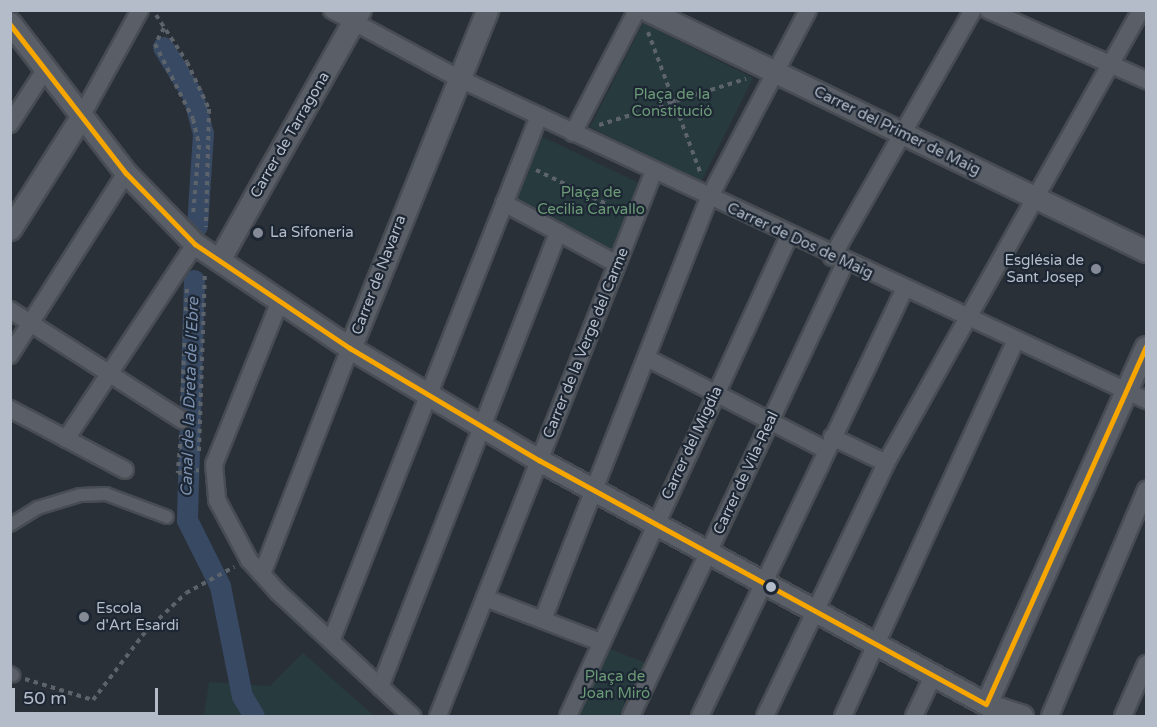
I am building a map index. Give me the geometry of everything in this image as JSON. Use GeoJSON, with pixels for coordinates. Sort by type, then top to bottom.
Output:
{"type":"FeatureCollection","features":[{"type":"Feature","properties":{"kind":"street"},"geometry":{"type":"LineString","coordinates":[[10,229],[81,117],[140,10]]}},
{"type":"Feature","properties":{"kind":"street","name":"Carrer de Dos de Maig"},"geometry":{"type":"LineString","coordinates":[[332,10],[357,17],[456,77],[839,260],[1146,400]]}},
{"type":"Feature","properties":{"kind":"street","name":"Carrer de Navarra"},"geometry":{"type":"LineString","coordinates":[[262,574],[456,77],[487,10]]}},
{"type":"Feature","properties":{"kind":"street"},"geometry":{"type":"LineString","coordinates":[[543,619],[709,198],[773,71],[808,10]]}},
{"type":"Feature","properties":{"kind":"street","name":"Carrer de Vila-Real"},"geometry":{"type":"LineString","coordinates":[[632,717],[770,421],[839,260],[901,133],[974,10]]}},
{"type":"Feature","properties":{"kind":"street"},"geometry":{"type":"LineString","coordinates":[[988,10],[1146,80]]}},
{"type":"Feature","properties":{"kind":"street"},"geometry":{"type":"LineString","coordinates":[[765,717],[886,463],[965,317],[1141,10]]}},
{"type":"Feature","properties":{"kind":"street"},"geometry":{"type":"LineString","coordinates":[[573,133],[643,14]]}},
{"type":"Feature","properties":{"kind":"street","name":"Carrer del Primer de Maig"},"geometry":{"type":"LineString","coordinates":[[643,14],[773,71],[1146,250]]}},
{"type":"Feature","properties":{"kind":"street","name":"Carrer de Tarragona"},"geometry":{"type":"LineString","coordinates":[[202,249],[357,17]]}},
{"type":"Feature","properties":{"kind":"street"},"geometry":{"type":"LineString","coordinates":[[10,23],[126,174],[202,249],[350,348],[539,459],[656,520],[764,581],[817,607],[934,674],[984,710],[1022,717]]}},
{"type":"Feature","properties":{"kind":"street"},"geometry":{"type":"LineString","coordinates":[[10,124],[45,70]]}},
{"type":"Feature","properties":{"kind":"street"},"geometry":{"type":"LineString","coordinates":[[331,641],[427,393],[539,116]]}},
{"type":"Feature","properties":{"kind":"street","name":"Carrer de la Verge del Carme"},"geometry":{"type":"LineString","coordinates":[[438,717],[654,171]]}},
{"type":"Feature","properties":{"kind":"street"},"geometry":{"type":"LineString","coordinates":[[10,355],[126,174]]}},
{"type":"Feature","properties":{"kind":"street"},"geometry":{"type":"LineString","coordinates":[[504,203],[617,264]]}},
{"type":"Feature","properties":{"kind":"street"},"geometry":{"type":"LineString","coordinates":[[380,687],[558,232]]}},
{"type":"Feature","properties":{"kind":"street","name":"Carrer del Migdia"},"geometry":{"type":"LineString","coordinates":[[568,717],[656,520],[789,236]]}},
{"type":"Feature","properties":{"kind":"street"},"geometry":{"type":"LineString","coordinates":[[66,439],[108,373],[202,249]]}},
{"type":"Feature","properties":{"kind":"street"},"geometry":{"type":"LineString","coordinates":[[699,717],[904,290]]}},
{"type":"Feature","properties":{"kind":"street"},"geometry":{"type":"LineString","coordinates":[[280,301],[214,464],[217,500],[262,574],[412,717]]}},
{"type":"Feature","properties":{"kind":"street"},"geometry":{"type":"LineString","coordinates":[[10,310],[182,420]]}},
{"type":"Feature","properties":{"kind":"street"},"geometry":{"type":"LineString","coordinates":[[843,717],[1016,340]]}},
{"type":"Feature","properties":{"kind":"street"},"geometry":{"type":"LineString","coordinates":[[984,710],[1146,347]]}},
{"type":"Feature","properties":{"kind":"street"},"geometry":{"type":"LineString","coordinates":[[647,358],[770,421],[886,463]]}},
{"type":"Feature","properties":{"kind":"street"},"geometry":{"type":"LineString","coordinates":[[10,409],[125,470]]}},
{"type":"Feature","properties":{"kind":"street"},"geometry":{"type":"LineString","coordinates":[[1050,717],[1146,490]]}},
{"type":"Feature","properties":{"kind":"street"},"geometry":{"type":"LineString","coordinates":[[10,525],[37,508],[80,495],[106,494],[167,517]]}},
{"type":"Feature","properties":{"kind":"street"},"geometry":{"type":"LineString","coordinates":[[485,598],[600,642]]}},
{"type":"Feature","properties":{"kind":"street"},"geometry":{"type":"LineString","coordinates":[[1123,717],[1146,664]]}},
{"type":"Feature","properties":{"kind":"street"},"geometry":{"type":"LineString","coordinates":[[914,717],[934,674]]}},
{"type":"Feature","properties":{"kind":"path"},"geometry":{"type":"LineString","coordinates":[[153,10],[209,109],[202,249],[197,470],[181,472],[187,277]]}},
{"type":"Feature","properties":{"kind":"path"},"geometry":{"type":"LineString","coordinates":[[643,14],[709,198]]}},
{"type":"Feature","properties":{"kind":"path"},"geometry":{"type":"LineString","coordinates":[[164,27],[154,44],[194,118],[199,145],[202,249]]}},
{"type":"Feature","properties":{"kind":"path"},"geometry":{"type":"LineString","coordinates":[[573,133],[773,71]]}},
{"type":"Feature","properties":{"kind":"path"},"geometry":{"type":"LineString","coordinates":[[520,163],[636,218]]}},
{"type":"Feature","properties":{"kind":"path"},"geometry":{"type":"LineString","coordinates":[[12,674],[93,700],[146,631],[186,593],[195,585],[237,565]]}},
{"type":"Feature","properties":{"kind":"green space","name":"Plaça de la Constitució"},"geometry":{"type":"Polygon","coordinates":[[[643,23],[753,78],[701,182],[590,127],[643,23]]]}},
{"type":"Feature","properties":{"kind":"green space","name":"Plaça de Cecilia Carvallo"},"geometry":{"type":"Polygon","coordinates":[[[541,136],[639,183],[612,251],[515,202],[541,136]]]}},
{"type":"Feature","properties":{"kind":"green space","name":"Plaça de Joan Miró"},"geometry":{"type":"Polygon","coordinates":[[[607,648],[649,664],[624,716],[576,716],[607,648]]]}},
{"type":"Feature","properties":{"kind":"green space"},"geometry":{"type":"Polygon","coordinates":[[[303,653],[374,716],[204,716],[209,682],[270,686],[303,653]]]}},
{"type":"Feature","properties":{"kind":"waterway","name":"Canal de la Dreta de l'Ebre"},"geometry":{"type":"LineString","coordinates":[[163,47],[193,96],[203,133],[197,226]]}},
{"type":"Feature","properties":{"kind":"waterway","name":"Canal de la Dreta de l'Ebre"},"geometry":{"type":"LineString","coordinates":[[194,280],[187,520],[220,586],[242,696],[254,716]]}},
{"type":"Feature","properties":{"kind":"transit line"},"geometry":{"type":"LineString","coordinates":[[10,24],[126,173],[195,244],[350,348],[539,460],[986,704],[1146,347]]}},
{"type":"Feature","properties":{"kind":"place","name":"La Sifoneria"},"geometry":{"type":"Point","coordinates":[258,233]}},
{"type":"Feature","properties":{"kind":"place","name":"Església de Sant Josep"},"geometry":{"type":"Point","coordinates":[1096,269]}},
{"type":"Feature","properties":{"kind":"place","name":"Escola d'Art Esardi"},"geometry":{"type":"Point","coordinates":[84,617]}}]}
